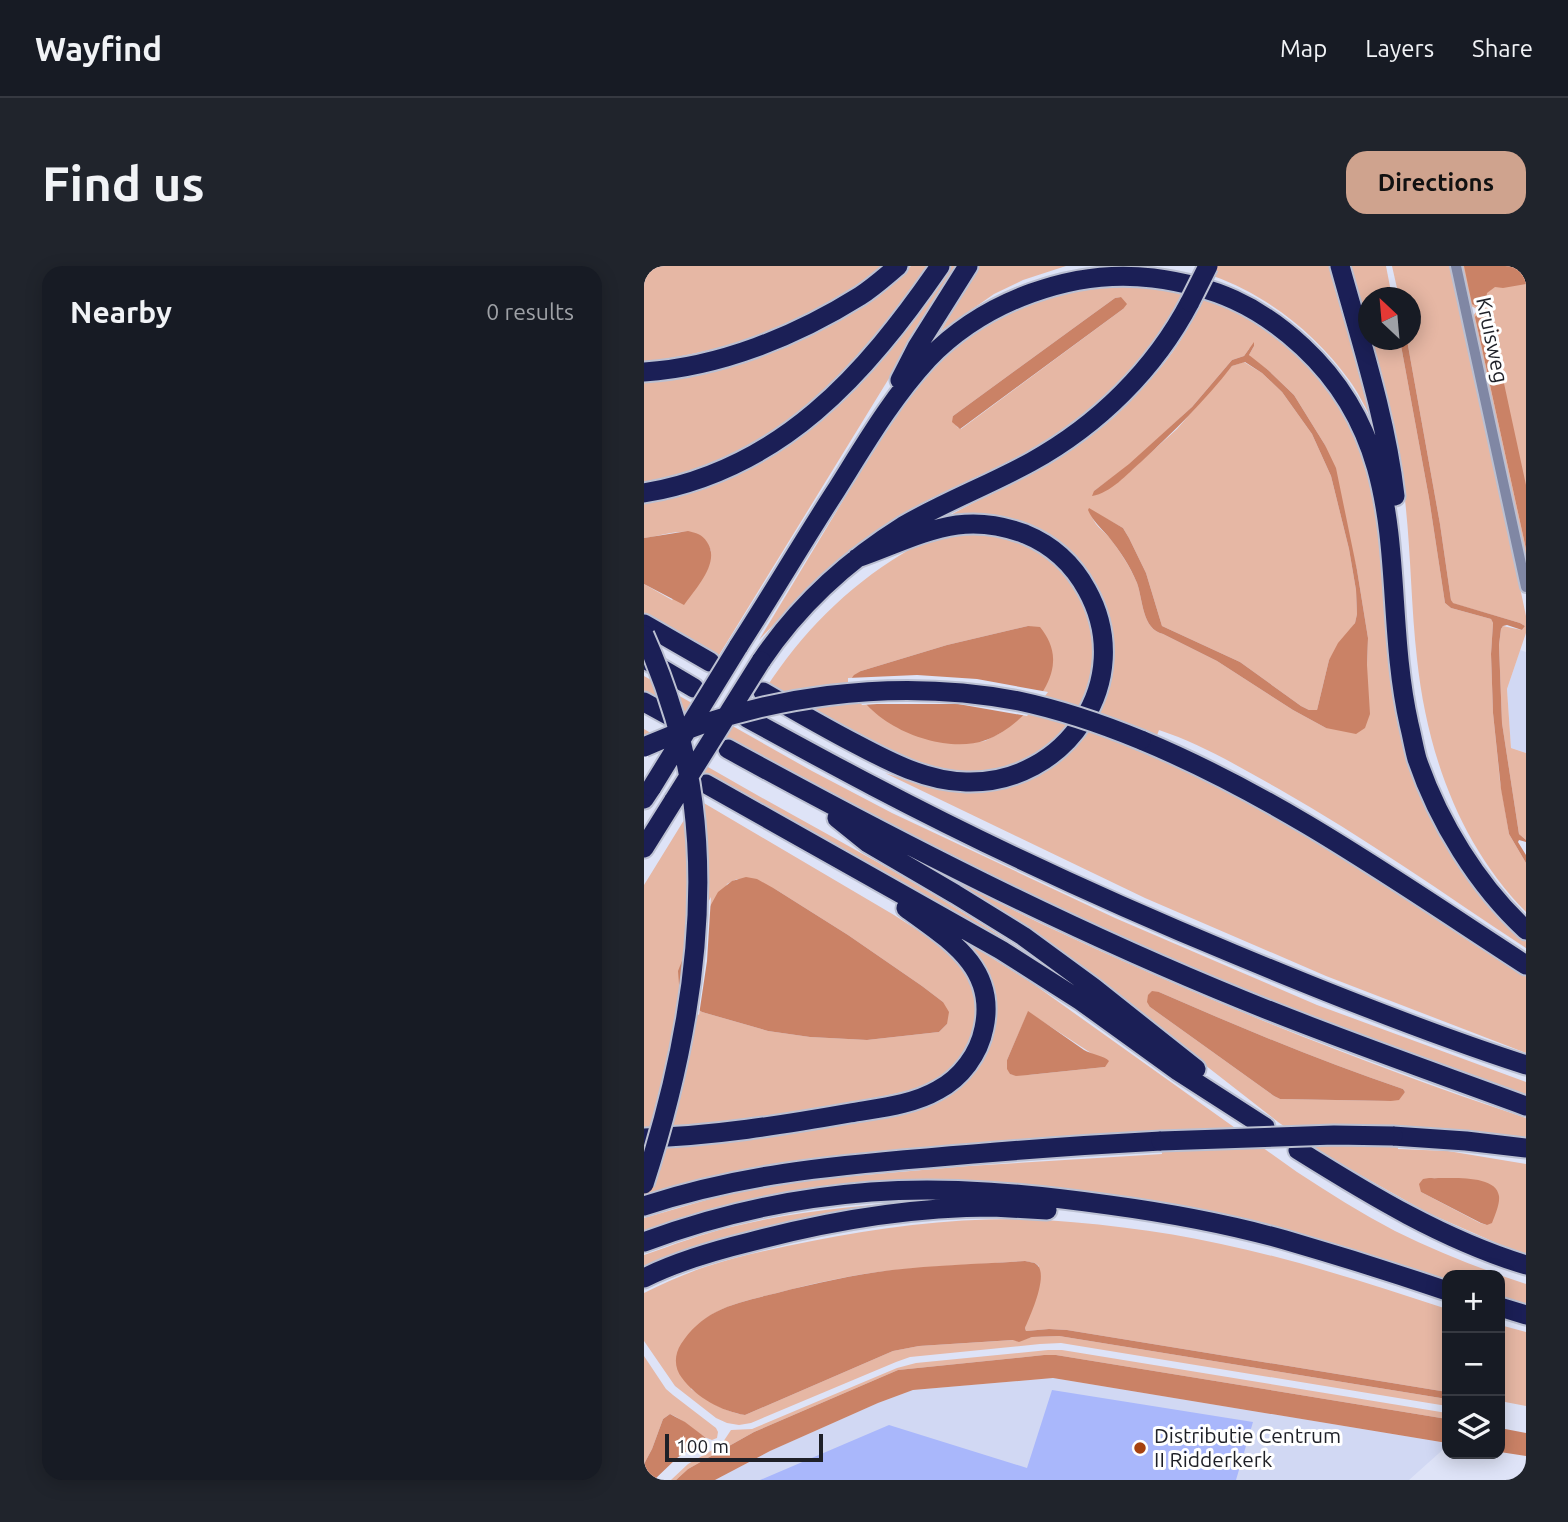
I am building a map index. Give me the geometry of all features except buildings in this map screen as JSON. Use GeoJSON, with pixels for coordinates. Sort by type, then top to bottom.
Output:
{"type":"FeatureCollection","features":[{"type":"Feature","properties":{"kind":"highway"},"geometry":{"type":"LineString","coordinates":[[644,372],[662,371],[722,358],[775,339],[818,320],[851,301],[898,266]]}},
{"type":"Feature","properties":{"kind":"highway"},"geometry":{"type":"LineString","coordinates":[[644,493],[692,482],[730,468],[763,451],[791,432],[822,408],[857,372],[895,328],[940,266]]}},
{"type":"Feature","properties":{"kind":"highway"},"geometry":{"type":"LineString","coordinates":[[644,848],[674,800],[720,703],[738,648],[873,430],[917,348],[968,266]]}},
{"type":"Feature","properties":{"kind":"highway"},"geometry":{"type":"LineString","coordinates":[[648,793],[720,703],[761,660],[786,628],[814,597],[857,558],[920,516],[1032,461],[1075,433],[1112,404],[1163,346],[1180,321],[1208,266]]}},
{"type":"Feature","properties":{"kind":"highway"},"geometry":{"type":"LineString","coordinates":[[1340,266],[1389,451],[1398,520],[1396,623]]}},
{"type":"Feature","properties":{"kind":"highway"},"geometry":{"type":"LineString","coordinates":[[873,430],[929,358],[962,331],[1028,294],[1063,282],[1102,276],[1142,276],[1181,282],[1217,292],[1251,307],[1283,328],[1310,353],[1336,384],[1356,416],[1372,450],[1388,522],[1405,703],[1417,757],[1426,782],[1443,817],[1478,875],[1526,930]]}},
{"type":"Feature","properties":{"kind":"highway"},"geometry":{"type":"LineString","coordinates":[[763,692],[819,725],[896,764],[915,772],[965,782],[991,781],[1021,772],[1060,749],[1076,731],[1093,703],[1100,681],[1103,657],[1101,628],[1095,604],[1080,577],[1062,556],[1040,540],[1014,530],[987,525],[959,525],[933,531],[857,558]]}},
{"type":"Feature","properties":{"kind":"highway"},"geometry":{"type":"LineString","coordinates":[[644,624],[710,662]]}},
{"type":"Feature","properties":{"kind":"highway"},"geometry":{"type":"LineString","coordinates":[[644,635],[668,697],[687,763],[693,803],[698,893],[692,972],[683,1035],[667,1105],[644,1184]]}},
{"type":"Feature","properties":{"kind":"highway"},"geometry":{"type":"LineString","coordinates":[[644,659],[884,792],[1084,889],[1301,982],[1404,1023],[1526,1065]]}},
{"type":"Feature","properties":{"kind":"highway"},"geometry":{"type":"LineString","coordinates":[[647,750],[705,724],[750,710],[801,699],[874,691],[951,693],[1019,701],[1065,713],[1141,740],[1214,772],[1365,860],[1526,965]]}},
{"type":"Feature","properties":{"kind":"highway"},"geometry":{"type":"LineString","coordinates":[[644,702],[675,719]]}},
{"type":"Feature","properties":{"kind":"highway"},"geometry":{"type":"LineString","coordinates":[[728,749],[1041,912],[1242,1000],[1526,1106]]}},
{"type":"Feature","properties":{"kind":"highway"},"geometry":{"type":"LineString","coordinates":[[706,784],[1029,967],[1178,1071],[1260,1123],[1187,1061],[1023,936],[867,843],[810,794]]}},
{"type":"Feature","properties":{"kind":"highway"},"geometry":{"type":"LineString","coordinates":[[644,1138],[717,1133],[805,1121],[902,1103],[942,1088],[958,1076],[971,1060],[983,1034],[986,1008],[982,984],[972,963],[953,943],[840,859]]}},
{"type":"Feature","properties":{"kind":"highway"},"geometry":{"type":"LineString","coordinates":[[644,1206],[702,1188],[788,1171],[1052,1147],[1334,1135],[1393,1136],[1526,1148]]}},
{"type":"Feature","properties":{"kind":"highway"},"geometry":{"type":"LineString","coordinates":[[1298,1150],[1369,1194],[1429,1226],[1497,1256],[1526,1265]]}},
{"type":"Feature","properties":{"kind":"highway"},"geometry":{"type":"LineString","coordinates":[[644,1241],[707,1221],[817,1198],[872,1192],[1012,1194],[1075,1200],[1201,1220],[1284,1240],[1442,1289]]}},
{"type":"Feature","properties":{"kind":"highway"},"geometry":{"type":"LineString","coordinates":[[644,1278],[686,1259],[782,1233],[910,1211],[992,1208],[1070,1211],[1149,1221],[1201,1220]]}},
{"type":"Feature","properties":{"kind":"highway"},"geometry":{"type":"LineString","coordinates":[[1505,1309],[1526,1315]]}},
{"type":"Feature","properties":{"kind":"street","name":"Kruisweg"},"geometry":{"type":"LineString","coordinates":[[1456,266],[1526,587]]}},
{"type":"Feature","properties":{"kind":"shaded area"},"geometry":{"type":"Polygon","coordinates":[[[644,266],[883,266],[830,302],[778,329],[722,347],[644,362],[644,266]]]}},
{"type":"Feature","properties":{"kind":"shaded area"},"geometry":{"type":"Polygon","coordinates":[[[911,266],[929,266],[863,350],[806,408],[763,439],[729,457],[693,471],[644,484],[644,382],[718,368],[786,345],[850,311],[911,266]]]}},
{"type":"Feature","properties":{"kind":"shaded area"},"geometry":{"type":"Polygon","coordinates":[[[945,266],[958,266],[716,660],[644,617],[644,584],[672,600],[711,551],[706,541],[691,532],[644,538],[644,499],[771,451],[945,266]]]}},
{"type":"Feature","properties":{"kind":"shaded area"},"geometry":{"type":"Polygon","coordinates":[[[978,266],[1066,266],[1023,280],[994,294],[941,331],[978,266]]]}},
{"type":"Feature","properties":{"kind":"shaded area"},"geometry":{"type":"Polygon","coordinates":[[[1217,266],[1334,266],[1375,420],[1371,418],[1336,363],[1306,332],[1271,305],[1213,276],[1217,266]]]}},
{"type":"Feature","properties":{"kind":"shaded area"},"geometry":{"type":"Polygon","coordinates":[[[1350,266],[1386,266],[1390,287],[1358,287],[1358,296],[1350,266]]]}},
{"type":"Feature","properties":{"kind":"shaded area"},"geometry":{"type":"Polygon","coordinates":[[[1392,266],[1452,266],[1526,616],[1526,633],[1507,689],[1511,748],[1526,753],[1526,840],[1519,834],[1502,723],[1499,645],[1503,626],[1522,630],[1525,626],[1452,603],[1409,350],[1421,350],[1421,287],[1397,287],[1392,266]]]}},
{"type":"Feature","properties":{"kind":"shaded area"},"geometry":{"type":"Polygon","coordinates":[[[1460,266],[1526,266],[1526,511],[1475,317],[1526,549],[1526,569],[1472,317],[1476,312],[1475,308],[1469,305],[1460,266]]]}},
{"type":"Feature","properties":{"kind":"shaded area"},"geometry":{"type":"Polygon","coordinates":[[[1464,266],[1526,266],[1526,284],[1495,287],[1487,293],[1483,304],[1477,307],[1472,304],[1464,266]]]}},
{"type":"Feature","properties":{"kind":"shaded area"},"geometry":{"type":"Polygon","coordinates":[[[1125,281],[1189,292],[1148,357],[1077,424],[836,565],[805,592],[759,640],[903,401],[946,351],[998,315],[1056,290],[1125,281]],[[1121,297],[1115,298],[953,416],[957,427],[961,429],[1123,309],[1121,297]]]}},
{"type":"Feature","properties":{"kind":"shaded area"},"geometry":{"type":"Polygon","coordinates":[[[1202,296],[1235,307],[1297,351],[1335,396],[1358,438],[1376,498],[1409,751],[1526,939],[1526,948],[1342,826],[1220,757],[1159,730],[1151,751],[1261,804],[1526,976],[1526,1053],[1326,976],[1145,898],[885,773],[937,789],[969,792],[1015,785],[1035,777],[1059,761],[1088,730],[1107,669],[1065,552],[943,519],[1058,459],[1108,422],[1165,363],[1180,342],[1202,296]],[[1254,346],[1244,356],[1232,360],[1192,407],[1129,465],[1094,491],[1117,483],[1177,429],[1232,366],[1244,362],[1262,373],[1282,392],[1312,434],[1331,476],[1356,590],[1355,623],[1329,660],[1317,710],[1301,706],[1240,662],[1162,626],[1146,573],[1123,528],[1089,509],[1096,524],[1112,541],[1131,570],[1144,613],[1156,631],[1217,661],[1326,728],[1367,665],[1368,638],[1357,570],[1325,445],[1294,395],[1249,355],[1254,346]]]}},
{"type":"Feature","properties":{"kind":"shaded area"},"geometry":{"type":"Polygon","coordinates":[[[1121,297],[1127,304],[1123,309],[960,429],[952,422],[953,416],[1115,298],[1121,297]]]}},
{"type":"Feature","properties":{"kind":"shaded area"},"geometry":{"type":"Polygon","coordinates":[[[1484,311],[1489,314],[1526,485],[1526,549],[1475,317],[1484,311]]]}},
{"type":"Feature","properties":{"kind":"shaded area"},"geometry":{"type":"Polygon","coordinates":[[[1254,342],[1249,355],[1294,395],[1336,468],[1368,638],[1370,714],[1365,728],[1356,734],[1326,728],[1217,661],[1156,631],[1144,613],[1137,583],[1128,565],[1088,510],[1089,508],[1123,528],[1146,573],[1162,626],[1240,662],[1301,706],[1317,710],[1329,660],[1338,643],[1355,623],[1356,590],[1331,476],[1312,434],[1282,392],[1262,373],[1245,362],[1232,366],[1200,404],[1141,462],[1112,487],[1092,496],[1094,491],[1129,464],[1192,407],[1232,360],[1244,356],[1254,342]]]}},
{"type":"Feature","properties":{"kind":"shaded area"},"geometry":{"type":"Polygon","coordinates":[[[1373,350],[1402,350],[1445,603],[1451,608],[1491,619],[1493,623],[1493,713],[1500,781],[1509,834],[1526,863],[1526,912],[1482,857],[1450,795],[1438,762],[1417,659],[1407,520],[1391,419],[1373,350]]]}},
{"type":"Feature","properties":{"kind":"shaded area"},"geometry":{"type":"Polygon","coordinates":[[[1402,350],[1409,350],[1451,600],[1453,603],[1525,626],[1522,630],[1503,626],[1499,645],[1502,723],[1519,834],[1526,840],[1518,842],[1526,855],[1526,863],[1509,834],[1501,789],[1493,713],[1493,623],[1491,619],[1451,608],[1445,603],[1402,350]]]}},
{"type":"Feature","properties":{"kind":"shaded area"},"geometry":{"type":"Polygon","coordinates":[[[993,530],[1035,547],[1053,561],[1073,581],[1091,617],[1094,663],[1091,682],[1081,708],[1068,727],[1044,750],[995,771],[955,773],[904,760],[766,688],[794,649],[826,614],[882,567],[928,539],[945,533],[993,530]],[[1028,626],[947,645],[861,671],[960,744],[985,741],[1002,732],[1028,626]]]}},
{"type":"Feature","properties":{"kind":"shaded area"},"geometry":{"type":"Polygon","coordinates":[[[688,531],[705,539],[711,550],[711,558],[705,575],[684,605],[644,584],[644,538],[688,531]]]}},
{"type":"Feature","properties":{"kind":"shaded area"},"geometry":{"type":"Polygon","coordinates":[[[1028,626],[1040,627],[1048,639],[1053,657],[1051,674],[1030,709],[1008,728],[986,740],[948,744],[908,733],[872,710],[859,695],[851,679],[861,671],[947,645],[1028,626]]]}},
{"type":"Feature","properties":{"kind":"shaded area"},"geometry":{"type":"Polygon","coordinates":[[[1520,650],[1526,652],[1526,753],[1511,748],[1507,689],[1520,650]]]}},
{"type":"Feature","properties":{"kind":"shaded area"},"geometry":{"type":"Polygon","coordinates":[[[644,676],[892,813],[1115,918],[1317,1005],[1526,1082],[1526,1096],[1408,1056],[1246,991],[1088,922],[929,847],[740,749],[644,692],[644,676]]]}},
{"type":"Feature","properties":{"kind":"shaded area"},"geometry":{"type":"Polygon","coordinates":[[[644,729],[928,891],[1009,941],[1048,968],[1047,970],[747,801],[644,739],[644,729]]]}},
{"type":"Feature","properties":{"kind":"shaded area"},"geometry":{"type":"Polygon","coordinates":[[[697,799],[947,949],[964,969],[973,990],[976,1010],[975,1029],[962,1057],[939,1079],[912,1090],[800,1114],[644,1129],[644,885],[697,799]],[[737,879],[727,884],[689,1004],[702,1012],[768,1031],[810,1037],[867,1040],[939,1032],[947,1024],[943,1002],[848,935],[775,889],[737,879]]]}},
{"type":"Feature","properties":{"kind":"shaded area"},"geometry":{"type":"Polygon","coordinates":[[[920,863],[1044,925],[1222,1004],[1403,1075],[1526,1118],[1526,1146],[1398,1132],[1398,1149],[1448,1151],[1526,1164],[1526,1256],[1428,1213],[1330,1158],[1278,1122],[1164,1033],[920,863]],[[1159,992],[1150,1007],[1280,1099],[1391,1101],[1405,1092],[1403,1089],[1280,1043],[1159,992]],[[1429,1178],[1421,1192],[1487,1225],[1444,1179],[1429,1178]]]}},
{"type":"Feature","properties":{"kind":"shaded area"},"geometry":{"type":"Polygon","coordinates":[[[746,877],[757,879],[775,889],[922,986],[943,1002],[949,1012],[947,1024],[939,1032],[867,1040],[810,1037],[768,1031],[702,1012],[689,1004],[679,984],[678,971],[687,948],[718,892],[732,881],[746,877]]]}},
{"type":"Feature","properties":{"kind":"shaded area"},"geometry":{"type":"Polygon","coordinates":[[[960,938],[1032,983],[1297,1172],[1345,1203],[1411,1239],[1486,1270],[1442,1270],[1442,1281],[1328,1245],[948,1183],[644,1233],[644,1218],[727,1194],[818,1179],[1162,1154],[1161,1133],[644,1201],[644,1144],[819,1125],[973,1069],[981,963],[960,938]],[[1028,1012],[1007,1060],[1010,1074],[1016,1075],[1105,1067],[1094,1055],[1028,1012]]]}},
{"type":"Feature","properties":{"kind":"shaded area"},"geometry":{"type":"Polygon","coordinates":[[[1152,991],[1405,1092],[1399,1100],[1391,1101],[1280,1099],[1150,1007],[1147,1002],[1152,991]]]}},
{"type":"Feature","properties":{"kind":"shaded area"},"geometry":{"type":"Polygon","coordinates":[[[1028,1011],[1084,1050],[1107,1059],[1109,1061],[1105,1067],[1016,1076],[1010,1074],[1007,1060],[1028,1011]]]}},
{"type":"Feature","properties":{"kind":"shaded area"},"geometry":{"type":"Polygon","coordinates":[[[1423,1179],[1480,1180],[1496,1189],[1499,1196],[1498,1206],[1492,1223],[1481,1223],[1421,1192],[1419,1184],[1423,1179]]]}},
{"type":"Feature","properties":{"kind":"shaded area"},"geometry":{"type":"Polygon","coordinates":[[[928,1201],[644,1271],[644,1255],[731,1227],[829,1210],[928,1201]]]}},
{"type":"Feature","properties":{"kind":"shaded area"},"geometry":{"type":"Polygon","coordinates":[[[997,1219],[1123,1227],[1221,1244],[1307,1265],[1442,1307],[1442,1391],[1067,1330],[1026,1331],[1039,1266],[1025,1261],[864,1274],[733,1305],[700,1323],[691,1389],[723,1409],[745,1415],[893,1351],[919,1346],[1019,1341],[1032,1337],[1059,1336],[1442,1398],[1442,1405],[1061,1343],[910,1357],[751,1423],[739,1425],[716,1418],[675,1386],[644,1341],[644,1293],[708,1266],[773,1249],[865,1232],[918,1224],[997,1219]]]}},
{"type":"Feature","properties":{"kind":"shaded area"},"geometry":{"type":"Polygon","coordinates":[[[1025,1261],[1036,1264],[1040,1269],[1040,1285],[1026,1331],[1067,1330],[1442,1391],[1442,1398],[1059,1336],[1032,1337],[1019,1342],[1013,1340],[919,1346],[893,1351],[745,1415],[718,1407],[702,1397],[688,1385],[677,1370],[677,1353],[681,1344],[701,1322],[723,1309],[820,1283],[877,1272],[1025,1261]]]}},
{"type":"Feature","properties":{"kind":"shaded area"},"geometry":{"type":"Polygon","coordinates":[[[1505,1277],[1526,1284],[1526,1307],[1505,1301],[1505,1277]]]}},
{"type":"Feature","properties":{"kind":"shaded area"},"geometry":{"type":"Polygon","coordinates":[[[1505,1326],[1526,1332],[1526,1406],[1505,1402],[1505,1326]]]}},
{"type":"Feature","properties":{"kind":"shaded area"},"geometry":{"type":"Polygon","coordinates":[[[1062,1350],[1442,1412],[1442,1418],[1044,1355],[898,1370],[754,1432],[688,1469],[676,1480],[671,1480],[688,1464],[721,1445],[731,1430],[752,1429],[897,1368],[916,1363],[1062,1350]]]}},
{"type":"Feature","properties":{"kind":"shaded area"},"geometry":{"type":"Polygon","coordinates":[[[1056,1355],[1442,1418],[1442,1442],[1053,1378],[913,1390],[770,1451],[715,1480],[676,1480],[688,1469],[754,1432],[898,1370],[1056,1355]]]}},
{"type":"Feature","properties":{"kind":"shaded area"},"geometry":{"type":"Polygon","coordinates":[[[644,1356],[666,1389],[716,1428],[717,1438],[706,1438],[670,1414],[663,1419],[644,1464],[644,1356]]]}},
{"type":"Feature","properties":{"kind":"shaded area"},"geometry":{"type":"Polygon","coordinates":[[[1053,1378],[1442,1442],[1442,1450],[1409,1480],[715,1480],[770,1451],[913,1390],[1053,1378]]]}},
{"type":"Feature","properties":{"kind":"shaded area"},"geometry":{"type":"Polygon","coordinates":[[[670,1414],[706,1438],[677,1458],[654,1480],[644,1480],[644,1464],[663,1419],[670,1414]]]}},
{"type":"Feature","properties":{"kind":"shaded area"},"geometry":{"type":"Polygon","coordinates":[[[1505,1429],[1526,1433],[1526,1456],[1505,1453],[1505,1429]]]}},
{"type":"Feature","properties":{"kind":"pier"},"geometry":{"type":"Polygon","coordinates":[[[917,675],[977,679],[1048,692],[1027,716],[958,704],[862,705],[848,685],[848,678],[917,675]]]}},
{"type":"Feature","properties":{"kind":"pier"},"geometry":{"type":"Polygon","coordinates":[[[711,897],[707,961],[699,1015],[687,1006],[679,992],[685,944],[711,897]]]}},
{"type":"Feature","properties":{"kind":"place","name":"Distributie Centrum II Ridderkerk"},"geometry":{"type":"Point","coordinates":[1140,1448]}}]}
